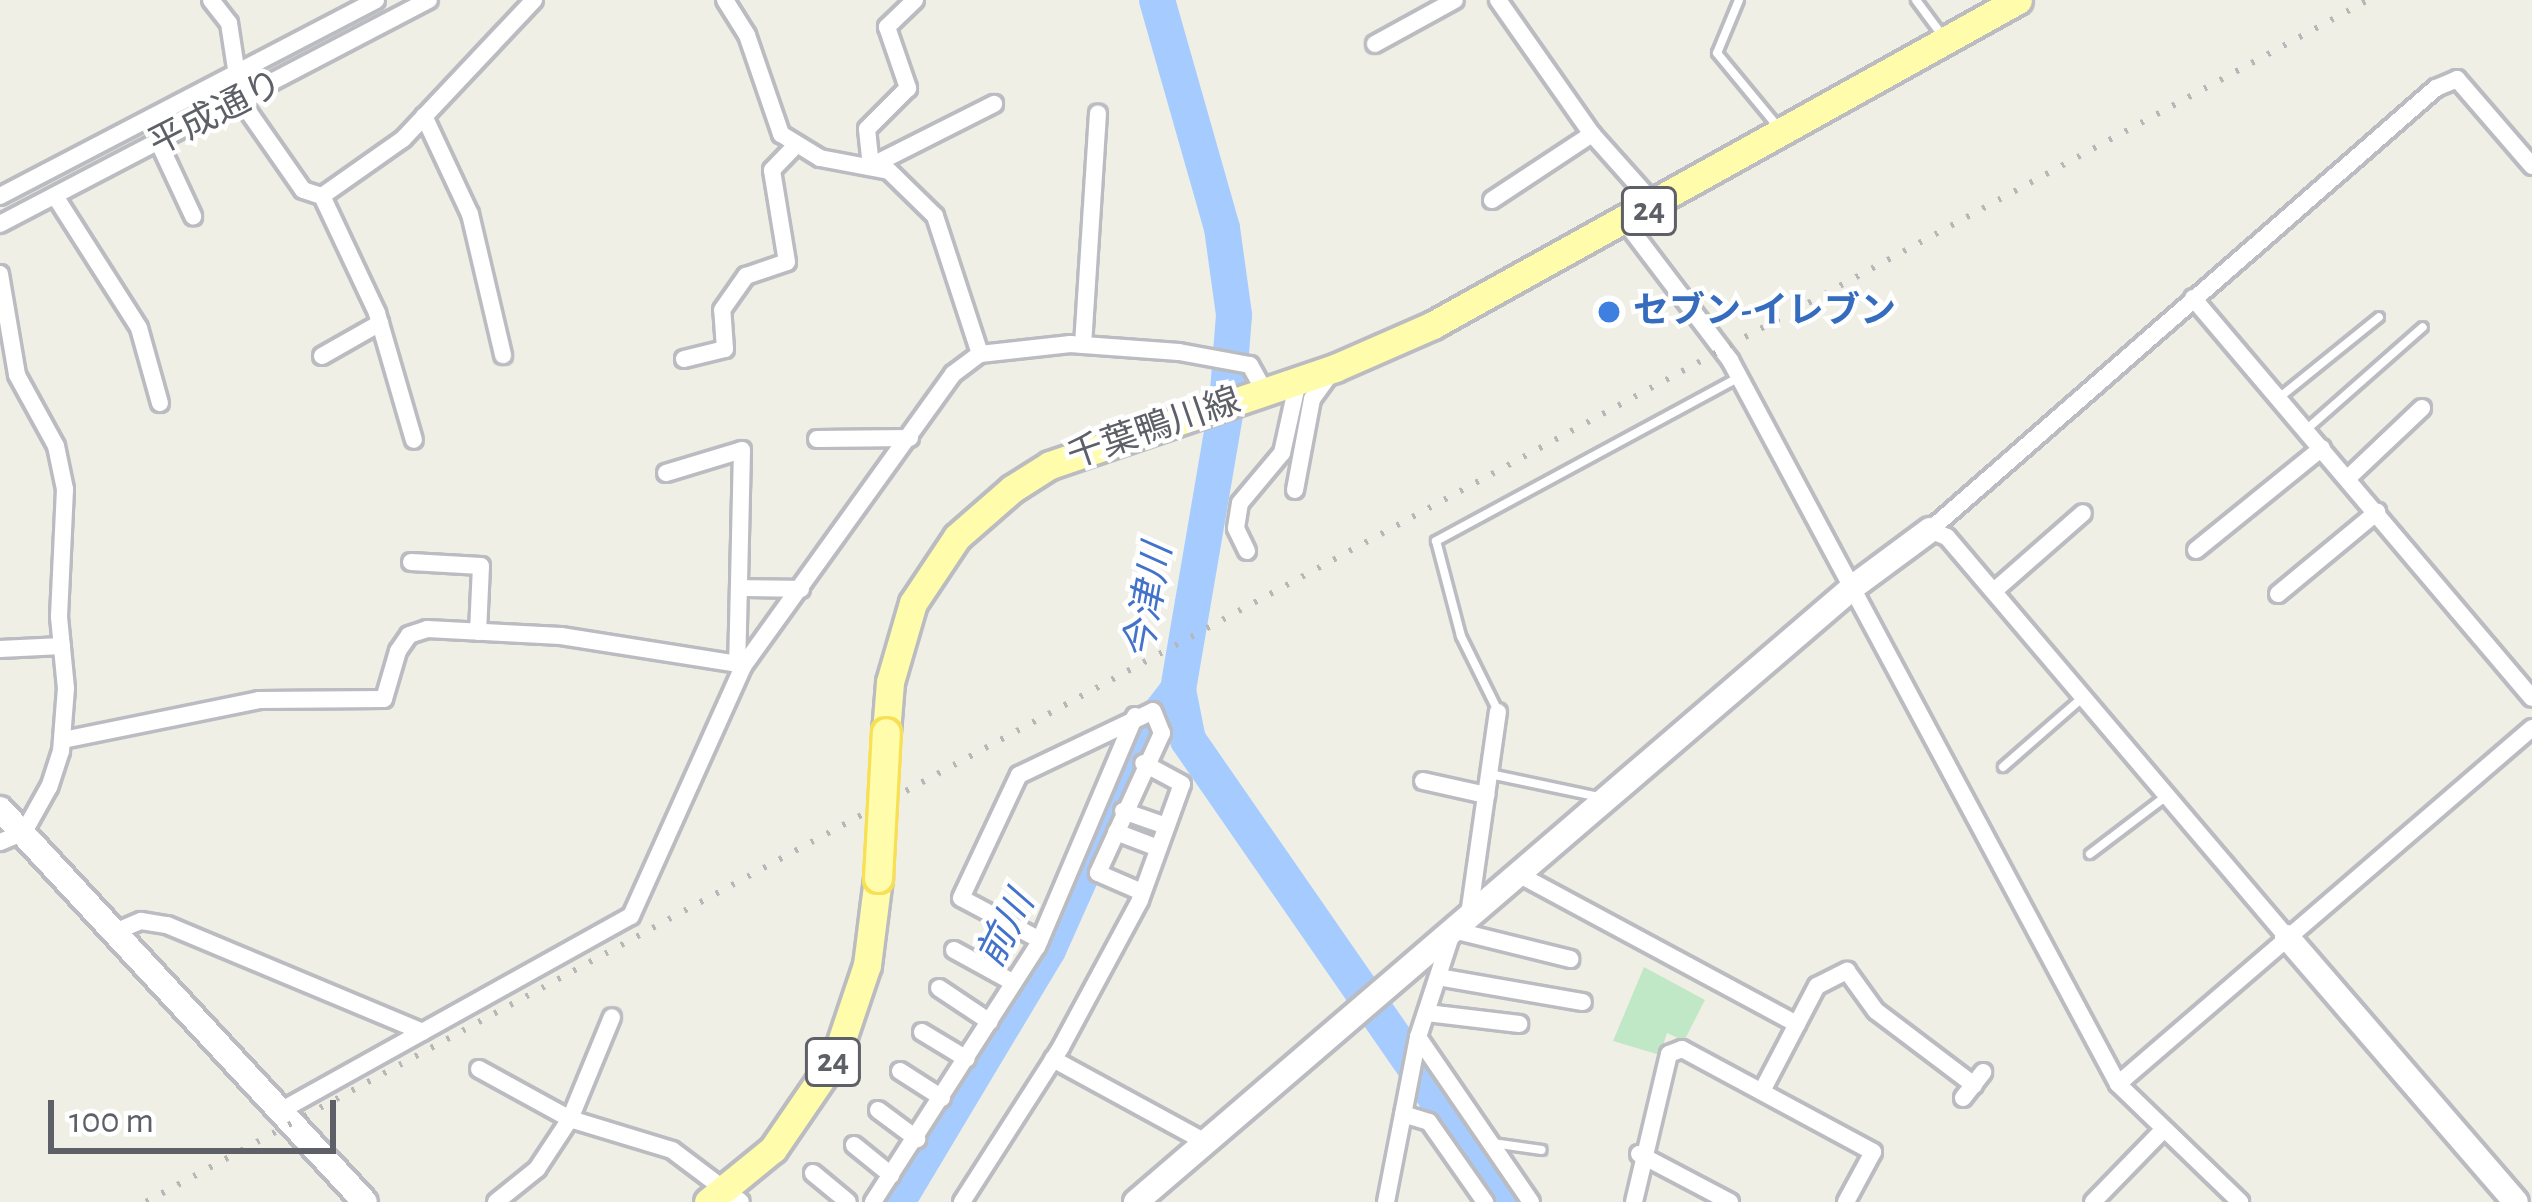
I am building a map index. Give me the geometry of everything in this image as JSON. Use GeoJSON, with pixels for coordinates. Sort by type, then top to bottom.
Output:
{"type":"FeatureCollection","features":[{"type":"Feature","properties":{"kind":"main road","name":"千葉鴨川線"},"geometry":{"type":"LineString","coordinates":[[725,1198],[773,1149],[836,1057],[867,965],[878,878],[890,682],[913,603],[957,538],[1050,465],[1335,368],[1657,207],[2018,0]]}},
{"type":"Feature","properties":{"kind":"street"},"geometry":{"type":"LineString","coordinates":[[211,0],[229,23],[241,101],[303,190],[322,196],[380,323],[414,440]]}},
{"type":"Feature","properties":{"kind":"street","name":"平成通り"},"geometry":{"type":"LineString","coordinates":[[0,196],[376,0]]}},
{"type":"Feature","properties":{"kind":"street","name":"平成通り"},"geometry":{"type":"LineString","coordinates":[[0,224],[429,0]]}},
{"type":"Feature","properties":{"kind":"street"},"geometry":{"type":"LineString","coordinates":[[322,196],[424,116],[534,0]]}},
{"type":"Feature","properties":{"kind":"street"},"geometry":{"type":"LineString","coordinates":[[725,0],[747,35],[781,134],[794,147],[871,166],[913,190],[935,216],[980,354]]}},
{"type":"Feature","properties":{"kind":"street"},"geometry":{"type":"LineString","coordinates":[[871,166],[867,128],[908,88],[887,26],[915,0]]}},
{"type":"Feature","properties":{"kind":"street"},"geometry":{"type":"LineString","coordinates":[[1375,44],[1456,0]]}},
{"type":"Feature","properties":{"kind":"street"},"geometry":{"type":"LineString","coordinates":[[1502,2],[1592,134],[1657,207]]}},
{"type":"Feature","properties":{"kind":"street"},"geometry":{"type":"LineString","coordinates":[[1145,1200],[1336,1028],[1853,587],[1930,530],[2435,88],[2457,79],[2532,166]]}},
{"type":"Feature","properties":{"kind":"street"},"geometry":{"type":"LineString","coordinates":[[871,166],[994,104]]}},
{"type":"Feature","properties":{"kind":"street"},"geometry":{"type":"LineString","coordinates":[[1083,345],[1098,113]]}},
{"type":"Feature","properties":{"kind":"street"},"geometry":{"type":"LineString","coordinates":[[424,116],[470,214],[503,355]]}},
{"type":"Feature","properties":{"kind":"street"},"geometry":{"type":"LineString","coordinates":[[1492,200],[1592,134]]}},
{"type":"Feature","properties":{"kind":"street"},"geometry":{"type":"LineString","coordinates":[[159,143],[194,216]]}},
{"type":"Feature","properties":{"kind":"street"},"geometry":{"type":"LineString","coordinates":[[684,359],[725,349],[722,310],[746,276],[787,262],[772,170],[794,147]]}},
{"type":"Feature","properties":{"kind":"street"},"geometry":{"type":"LineString","coordinates":[[55,196],[139,328],[160,403]]}},
{"type":"Feature","properties":{"kind":"street"},"geometry":{"type":"LineString","coordinates":[[1626,223],[1738,377],[2118,1084],[2240,1202]]}},
{"type":"Feature","properties":{"kind":"street"},"geometry":{"type":"LineString","coordinates":[[0,274],[17,375],[56,446],[65,489],[63,740],[12,837]]}},
{"type":"Feature","properties":{"kind":"street"},"geometry":{"type":"LineString","coordinates":[[2193,298],[2532,698]]}},
{"type":"Feature","properties":{"kind":"street"},"geometry":{"type":"LineString","coordinates":[[322,356],[380,323]]}},
{"type":"Feature","properties":{"kind":"street"},"geometry":{"type":"LineString","coordinates":[[282,1110],[631,916],[741,665],[801,589],[953,374],[980,354],[1083,345],[1212,358],[1250,365],[1264,390]]}},
{"type":"Feature","properties":{"kind":"street"},"geometry":{"type":"LineString","coordinates":[[1295,490],[1312,399],[1335,368]]}},
{"type":"Feature","properties":{"kind":"street"},"geometry":{"type":"LineString","coordinates":[[1247,551],[1236,528],[1240,503],[1282,453],[1298,381]]}},
{"type":"Feature","properties":{"kind":"street"},"geometry":{"type":"LineString","coordinates":[[2348,478],[2422,408]]}},
{"type":"Feature","properties":{"kind":"street"},"geometry":{"type":"LineString","coordinates":[[817,439],[910,438]]}},
{"type":"Feature","properties":{"kind":"street"},"geometry":{"type":"LineString","coordinates":[[2196,550],[2322,448]]}},
{"type":"Feature","properties":{"kind":"street"},"geometry":{"type":"LineString","coordinates":[[665,473],[742,450],[741,665]]}},
{"type":"Feature","properties":{"kind":"street"},"geometry":{"type":"LineString","coordinates":[[2278,594],[2377,512]]}},
{"type":"Feature","properties":{"kind":"street"},"geometry":{"type":"LineString","coordinates":[[1994,592],[2083,513]]}},
{"type":"Feature","properties":{"kind":"street"},"geometry":{"type":"LineString","coordinates":[[1930,530],[1947,537],[2516,1202]]}},
{"type":"Feature","properties":{"kind":"street"},"geometry":{"type":"LineString","coordinates":[[411,562],[481,566],[478,632]]}},
{"type":"Feature","properties":{"kind":"street"},"geometry":{"type":"LineString","coordinates":[[739,588],[801,589]]}},
{"type":"Feature","properties":{"kind":"street"},"geometry":{"type":"LineString","coordinates":[[63,740],[259,700],[384,699],[409,635],[560,636],[741,665]]}},
{"type":"Feature","properties":{"kind":"street"},"geometry":{"type":"LineString","coordinates":[[0,649],[62,646]]}},
{"type":"Feature","properties":{"kind":"street"},"geometry":{"type":"LineString","coordinates":[[1040,940],[961,898],[1019,775],[1153,711],[1162,733],[1143,763],[1098,873],[1142,892]]}},
{"type":"Feature","properties":{"kind":"street"},"geometry":{"type":"LineString","coordinates":[[1386,1202],[1418,1037],[1461,922],[1498,712]]}},
{"type":"Feature","properties":{"kind":"street"},"geometry":{"type":"LineString","coordinates":[[873,1202],[1040,940],[1135,716]]}},
{"type":"Feature","properties":{"kind":"street"},"geometry":{"type":"LineString","coordinates":[[2118,1084],[2532,728]]}},
{"type":"Feature","properties":{"kind":"street"},"geometry":{"type":"LineString","coordinates":[[962,1202],[1053,1059],[1142,892],[1182,784],[1143,763]]}},
{"type":"Feature","properties":{"kind":"street"},"geometry":{"type":"LineString","coordinates":[[1423,781],[1486,795]]}},
{"type":"Feature","properties":{"kind":"street"},"geometry":{"type":"LineString","coordinates":[[0,809],[12,837],[117,932],[364,1202]]}},
{"type":"Feature","properties":{"kind":"street"},"geometry":{"type":"LineString","coordinates":[[1123,811],[1166,826]]}},
{"type":"Feature","properties":{"kind":"street"},"geometry":{"type":"LineString","coordinates":[[1115,832],[1159,848]]}},
{"type":"Feature","properties":{"kind":"street"},"geometry":{"type":"LineString","coordinates":[[1518,874],[1797,1024]]}},
{"type":"Feature","properties":{"kind":"street"},"geometry":{"type":"LineString","coordinates":[[117,932],[141,921],[166,925],[423,1032]]}},
{"type":"Feature","properties":{"kind":"street"},"geometry":{"type":"LineString","coordinates":[[1461,922],[1570,959]]}},
{"type":"Feature","properties":{"kind":"street"},"geometry":{"type":"LineString","coordinates":[[954,950],[1014,983]]}},
{"type":"Feature","properties":{"kind":"street"},"geometry":{"type":"LineString","coordinates":[[1762,1090],[1817,986],[1847,971],[1876,1011],[1974,1085]]}},
{"type":"Feature","properties":{"kind":"street"},"geometry":{"type":"LineString","coordinates":[[1438,977],[1583,1002]]}},
{"type":"Feature","properties":{"kind":"street"},"geometry":{"type":"LineString","coordinates":[[939,988],[990,1022]]}},
{"type":"Feature","properties":{"kind":"street"},"geometry":{"type":"LineString","coordinates":[[1427,1012],[1519,1024]]}},
{"type":"Feature","properties":{"kind":"street"},"geometry":{"type":"LineString","coordinates":[[496,1202],[538,1169],[571,1119],[612,1017]]}},
{"type":"Feature","properties":{"kind":"street"},"geometry":{"type":"LineString","coordinates":[[922,1032],[967,1059]]}},
{"type":"Feature","properties":{"kind":"street"},"geometry":{"type":"LineString","coordinates":[[1418,1037],[1532,1202]]}},
{"type":"Feature","properties":{"kind":"street"},"geometry":{"type":"LineString","coordinates":[[1634,1202],[1640,1154],[1669,1054],[1682,1049],[1873,1152],[1846,1202]]}},
{"type":"Feature","properties":{"kind":"street"},"geometry":{"type":"LineString","coordinates":[[1053,1059],[1205,1142]]}},
{"type":"Feature","properties":{"kind":"street"},"geometry":{"type":"LineString","coordinates":[[479,1069],[571,1119],[672,1150],[725,1198]]}},
{"type":"Feature","properties":{"kind":"street"},"geometry":{"type":"LineString","coordinates":[[900,1071],[942,1099]]}},
{"type":"Feature","properties":{"kind":"street"},"geometry":{"type":"LineString","coordinates":[[878,1110],[917,1139]]}},
{"type":"Feature","properties":{"kind":"street"},"geometry":{"type":"LineString","coordinates":[[1402,1114],[1430,1121],[1485,1202]]}},
{"type":"Feature","properties":{"kind":"street"},"geometry":{"type":"LineString","coordinates":[[2093,1202],[2164,1129]]}},
{"type":"Feature","properties":{"kind":"street"},"geometry":{"type":"LineString","coordinates":[[854,1145],[891,1175]]}},
{"type":"Feature","properties":{"kind":"street"},"geometry":{"type":"LineString","coordinates":[[1640,1154],[1730,1202]]}},
{"type":"Feature","properties":{"kind":"street"},"geometry":{"type":"LineString","coordinates":[[813,1173],[848,1202]]}},
{"type":"Feature","properties":{"kind":"lane"},"geometry":{"type":"LineString","coordinates":[[1739,0],[1717,53],[1785,135]]}},
{"type":"Feature","properties":{"kind":"lane"},"geometry":{"type":"LineString","coordinates":[[1916,0],[1946,41]]}},
{"type":"Feature","properties":{"kind":"lane"},"geometry":{"type":"LineString","coordinates":[[2279,398],[2379,317]]}},
{"type":"Feature","properties":{"kind":"lane"},"geometry":{"type":"LineString","coordinates":[[2306,430],[2423,327]]}},
{"type":"Feature","properties":{"kind":"lane"},"geometry":{"type":"LineString","coordinates":[[1498,712],[1461,636],[1436,541],[1738,377]]}},
{"type":"Feature","properties":{"kind":"lane"},"geometry":{"type":"LineString","coordinates":[[2003,767],[2083,697]]}},
{"type":"Feature","properties":{"kind":"lane"},"geometry":{"type":"LineString","coordinates":[[1490,774],[1606,799]]}},
{"type":"Feature","properties":{"kind":"lane"},"geometry":{"type":"LineString","coordinates":[[2090,854],[2166,796]]}},
{"type":"Feature","properties":{"kind":"lane"},"geometry":{"type":"LineString","coordinates":[[1491,1142],[1543,1150]]}},
{"type":"Feature","properties":{"kind":"green space"},"geometry":{"type":"Polygon","coordinates":[[[1644,967],[1705,1000],[1684,1041],[1667,1033],[1660,1055],[1613,1041],[1644,967]]]}},
{"type":"Feature","properties":{"kind":"waterway","name":"今津川"},"geometry":{"type":"LineString","coordinates":[[1157,0],[1222,228],[1234,315],[1227,403],[1178,690],[1188,740],[1508,1202]]}},
{"type":"Feature","properties":{"kind":"waterway","name":"前川"},"geometry":{"type":"LineString","coordinates":[[897,1202],[1048,950],[1144,734],[1178,690]]}},
{"type":"Feature","properties":{"kind":"railway"},"geometry":{"type":"LineString","coordinates":[[146,1202],[2368,0]]}},
{"type":"Feature","properties":{"kind":"place","name":"セブン-イレブン"},"geometry":{"type":"Point","coordinates":[1609,312]}}]}
